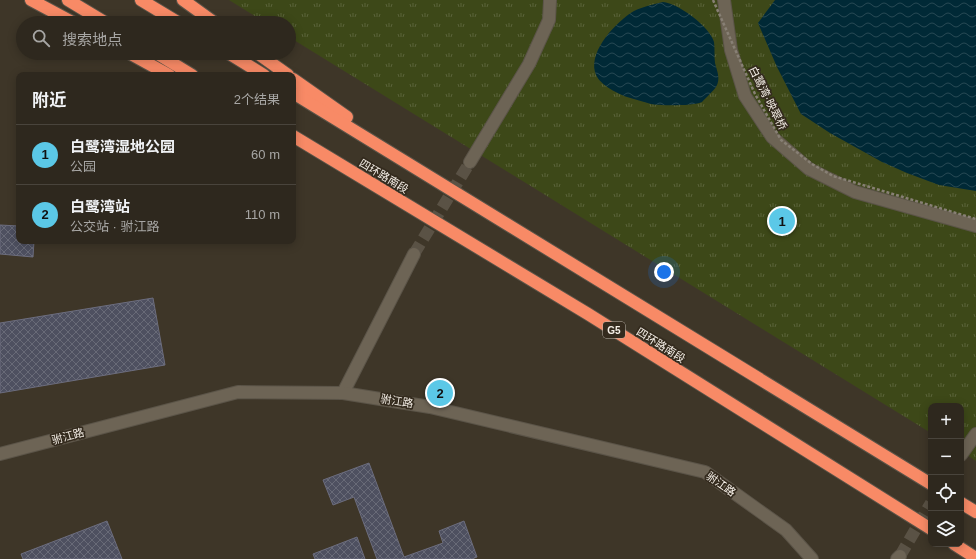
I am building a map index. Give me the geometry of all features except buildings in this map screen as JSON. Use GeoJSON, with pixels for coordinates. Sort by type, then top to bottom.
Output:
{"type":"FeatureCollection","features":[{"type":"Feature","properties":{"kind":"highway"},"geometry":{"type":"LineString","coordinates":[[31,0],[61,16]]}},
{"type":"Feature","properties":{"kind":"highway"},"geometry":{"type":"LineString","coordinates":[[68,0],[94,16]]}},
{"type":"Feature","properties":{"kind":"highway"},"geometry":{"type":"LineString","coordinates":[[141,0],[167,16]]}},
{"type":"Feature","properties":{"kind":"highway"},"geometry":{"type":"LineString","coordinates":[[183,0],[205,16]]}},
{"type":"Feature","properties":{"kind":"highway"},"geometry":{"type":"LineString","coordinates":[[142,60],[164,72]]}},
{"type":"Feature","properties":{"kind":"highway"},"geometry":{"type":"LineString","coordinates":[[167,60],[187,72]]}},
{"type":"Feature","properties":{"kind":"highway"},"geometry":{"type":"LineString","coordinates":[[239,60],[259,72]]}},
{"type":"Feature","properties":{"kind":"highway"},"geometry":{"type":"LineString","coordinates":[[267,60],[284,72]]}},
{"type":"Feature","properties":{"kind":"highway"},"geometry":{"type":"LineString","coordinates":[[296,81],[429,176]]}},
{"type":"Feature","properties":{"kind":"highway","name":"四环路南段"},"geometry":{"type":"LineString","coordinates":[[296,95],[928,482]]}},
{"type":"Feature","properties":{"kind":"highway","name":"四环路南段"},"geometry":{"type":"LineString","coordinates":[[296,138],[588,314],[928,527]]}},
{"type":"Feature","properties":{"kind":"highway"},"geometry":{"type":"LineString","coordinates":[[296,145],[412,208]]}},
{"type":"Feature","properties":{"kind":"highway"},"geometry":{"type":"LineString","coordinates":[[964,505],[976,512]]}},
{"type":"Feature","properties":{"kind":"highway"},"geometry":{"type":"LineString","coordinates":[[959,547],[976,558]]}},
{"type":"Feature","properties":{"kind":"street"},"geometry":{"type":"LineString","coordinates":[[470,162],[529,64],[549,20],[550,0]]}},
{"type":"Feature","properties":{"kind":"street"},"geometry":{"type":"LineString","coordinates":[[724,0],[731,50],[745,96],[772,137],[809,169],[856,192],[976,226]]}},
{"type":"Feature","properties":{"kind":"street"},"geometry":{"type":"LineString","coordinates":[[343,392],[414,254]]}},
{"type":"Feature","properties":{"kind":"street","name":"驸江路"},"geometry":{"type":"LineString","coordinates":[[0,454],[238,392],[343,392],[430,407],[705,472],[786,530],[812,559]]}},
{"type":"Feature","properties":{"kind":"street"},"geometry":{"type":"LineString","coordinates":[[964,451],[976,434]]}},
{"type":"Feature","properties":{"kind":"path","name":"白鹭湾·映翠桥"},"geometry":{"type":"LineString","coordinates":[[714,0],[755,94],[781,140],[812,164],[833,176],[872,189],[976,219]]}},
{"type":"Feature","properties":{"kind":"green space"},"geometry":{"type":"Polygon","coordinates":[[[229,0],[976,0],[976,461],[964,453],[964,403],[928,403],[928,431],[296,41],[296,16],[255,16],[229,0]]]}},
{"type":"Feature","properties":{"kind":"water"},"geometry":{"type":"Polygon","coordinates":[[[775,0],[976,0],[976,191],[939,185],[882,162],[830,133],[801,114],[777,67],[758,23],[775,0]]]}},
{"type":"Feature","properties":{"kind":"water"},"geometry":{"type":"Polygon","coordinates":[[[663,2],[669,3],[685,11],[693,17],[706,30],[714,42],[718,81],[715,88],[702,102],[677,105],[655,105],[627,97],[613,90],[600,80],[595,72],[594,63],[596,55],[600,46],[613,29],[634,11],[663,2]]]}},
{"type":"Feature","properties":{"kind":"tunnel"},"geometry":{"type":"LineString","coordinates":[[414,254],[470,162]]}},
{"type":"Feature","properties":{"kind":"tunnel"},"geometry":{"type":"LineString","coordinates":[[900,556],[928,508]]}},
{"type":"Feature","properties":{"kind":"place","name":"白鹭湾湿地公园"},"geometry":{"type":"Point","coordinates":[782,221]}},
{"type":"Feature","properties":{"kind":"place","name":"白鹭湾站"},"geometry":{"type":"Point","coordinates":[440,393]}}]}
